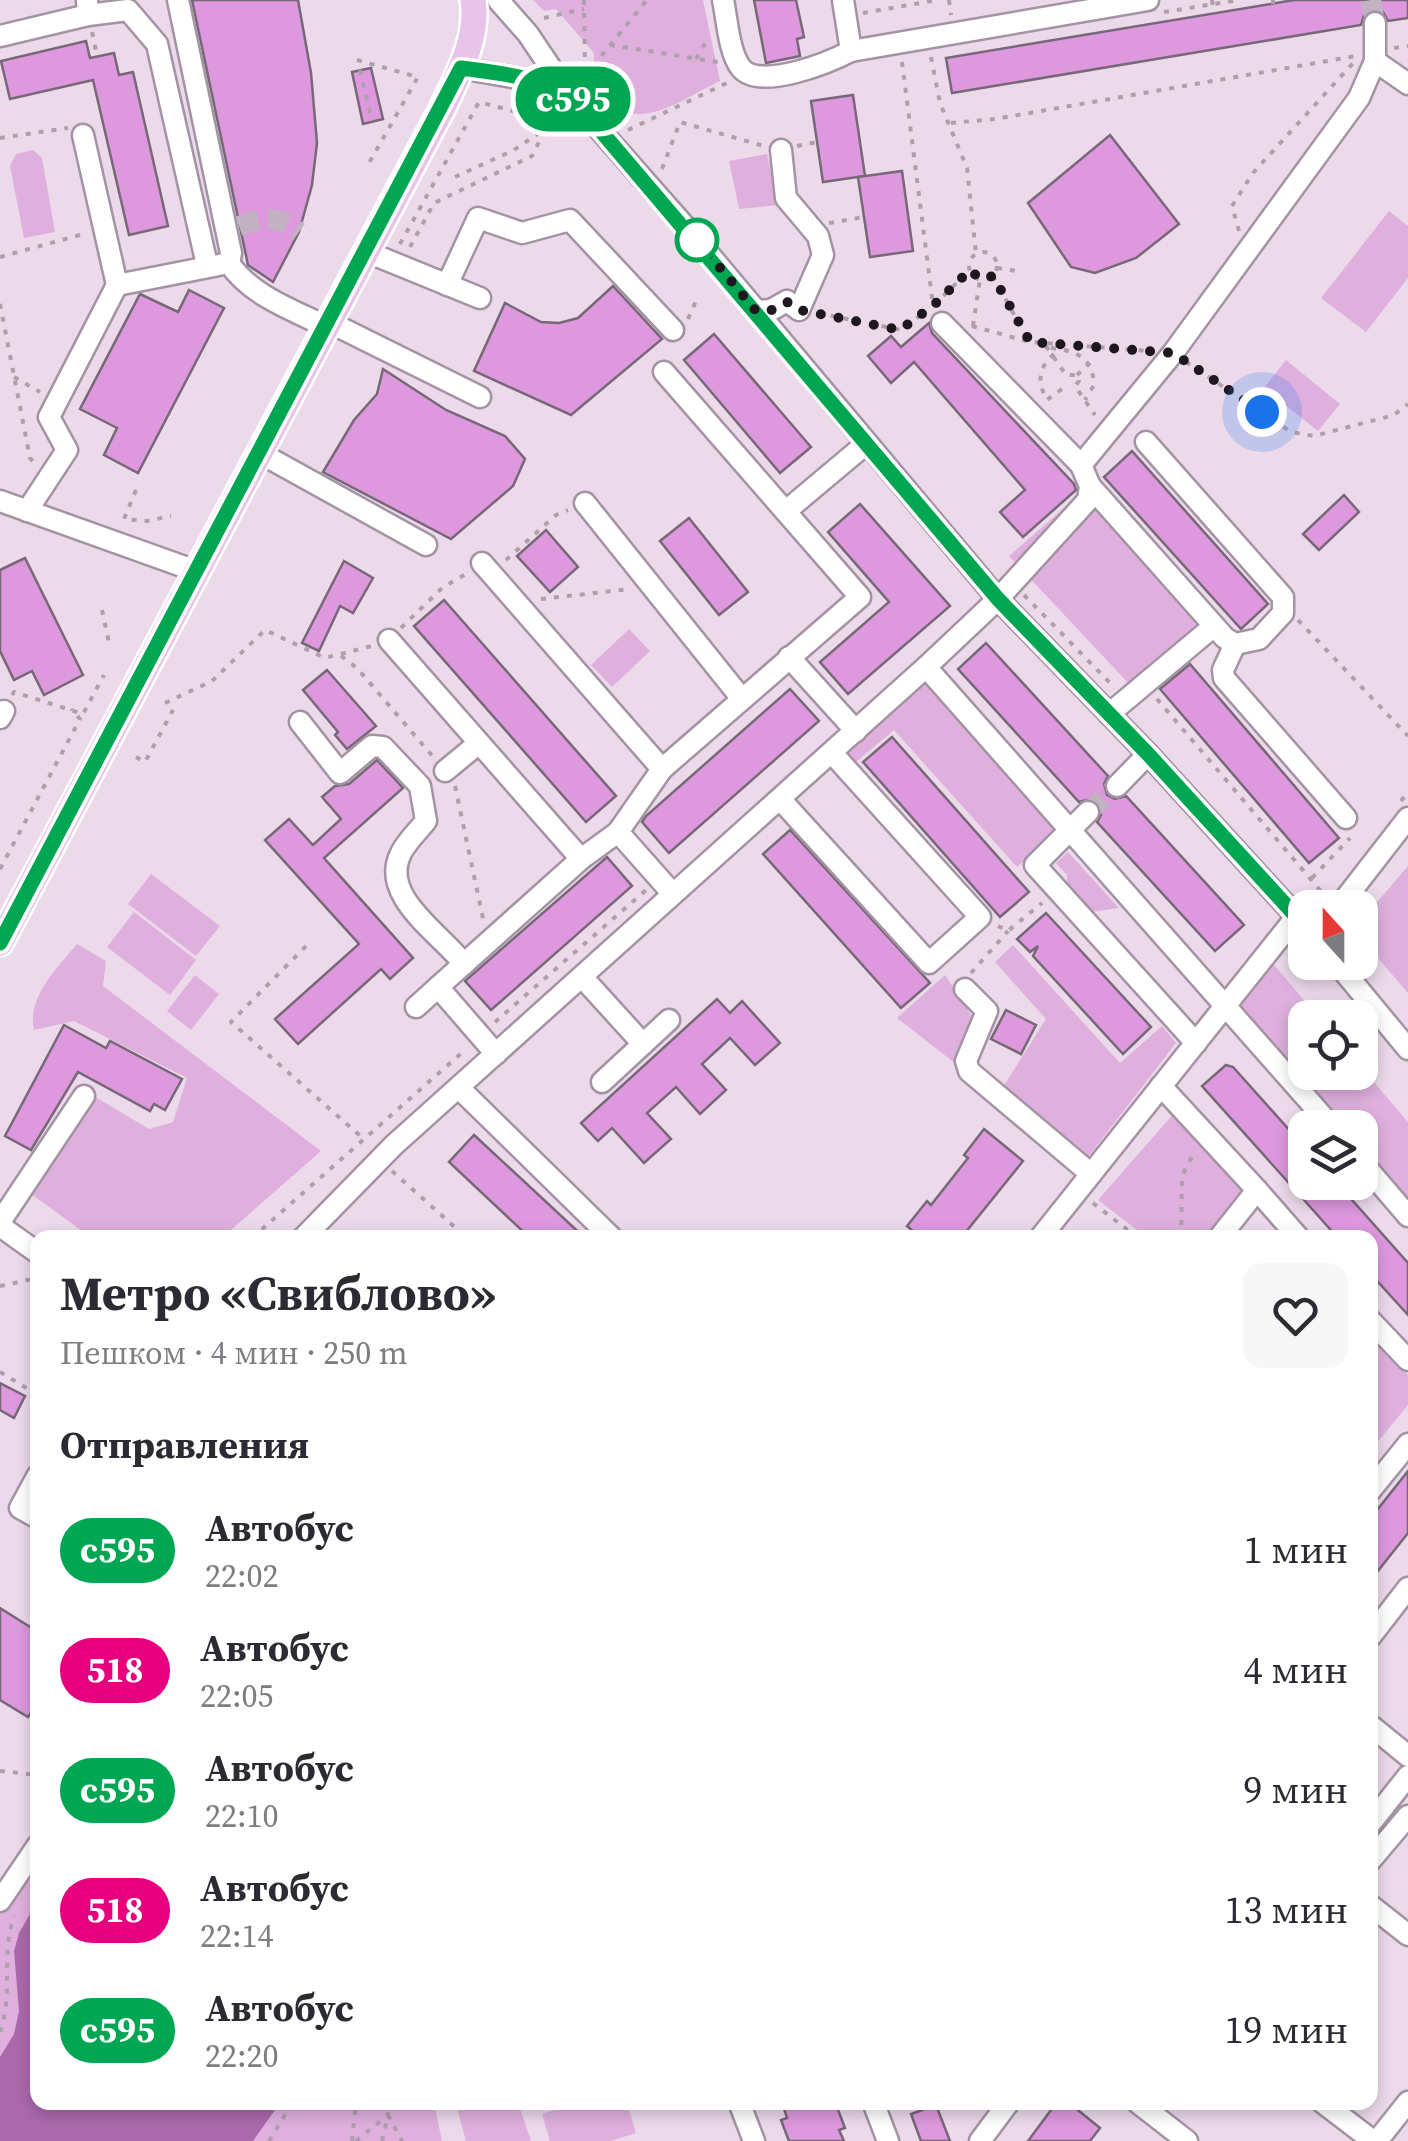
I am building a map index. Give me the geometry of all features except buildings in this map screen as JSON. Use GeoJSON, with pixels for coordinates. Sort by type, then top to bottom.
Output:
{"type":"FeatureCollection","features":[{"type":"Feature","properties":{"kind":"main road"},"geometry":{"type":"LineString","coordinates":[[0,943],[461,68],[475,19],[472,0]]}},
{"type":"Feature","properties":{"kind":"street"},"geometry":{"type":"LineString","coordinates":[[178,0],[233,228],[229,263],[239,278],[257,291],[480,398]]}},
{"type":"Feature","properties":{"kind":"street"},"geometry":{"type":"LineString","coordinates":[[498,0],[528,34],[569,95],[998,599],[1288,907]]}},
{"type":"Feature","properties":{"kind":"street"},"geometry":{"type":"LineString","coordinates":[[723,0],[742,70],[766,77],[821,66],[852,50],[1148,0]]}},
{"type":"Feature","properties":{"kind":"street"},"geometry":{"type":"LineString","coordinates":[[0,36],[87,8],[128,10],[156,44],[208,264]]}},
{"type":"Feature","properties":{"kind":"street"},"geometry":{"type":"LineString","coordinates":[[844,8],[852,50]]}},
{"type":"Feature","properties":{"kind":"street"},"geometry":{"type":"LineString","coordinates":[[1081,465],[1173,353],[1359,98],[1375,61],[1375,23]]}},
{"type":"Feature","properties":{"kind":"street"},"geometry":{"type":"LineString","coordinates":[[1375,61],[1408,84]]}},
{"type":"Feature","properties":{"kind":"street"},"geometry":{"type":"LineString","coordinates":[[461,68],[529,80],[569,95]]}},
{"type":"Feature","properties":{"kind":"street"},"geometry":{"type":"LineString","coordinates":[[27,512],[67,450],[49,416],[117,285],[83,135]]}},
{"type":"Feature","properties":{"kind":"street"},"geometry":{"type":"LineString","coordinates":[[756,311],[772,310],[787,302],[799,310],[823,255],[818,236],[786,198],[780,150]]}},
{"type":"Feature","properties":{"kind":"street"},"geometry":{"type":"LineString","coordinates":[[447,285],[478,218],[522,233],[570,220],[673,330]]}},
{"type":"Feature","properties":{"kind":"street"},"geometry":{"type":"LineString","coordinates":[[367,252],[480,298]]}},
{"type":"Feature","properties":{"kind":"street"},"geometry":{"type":"LineString","coordinates":[[117,285],[208,264],[229,263]]}},
{"type":"Feature","properties":{"kind":"street"},"geometry":{"type":"LineString","coordinates":[[938,314],[1081,465],[1090,486],[1214,626],[1235,644]]}},
{"type":"Feature","properties":{"kind":"street"},"geometry":{"type":"LineString","coordinates":[[416,1008],[581,859],[618,832],[662,769],[860,597],[664,372]]}},
{"type":"Feature","properties":{"kind":"street"},"geometry":{"type":"LineString","coordinates":[[1146,442],[1275,588],[1284,606],[1283,613],[1259,639],[1235,644]]}},
{"type":"Feature","properties":{"kind":"street"},"geometry":{"type":"LineString","coordinates":[[786,511],[867,443]]}},
{"type":"Feature","properties":{"kind":"street"},"geometry":{"type":"LineString","coordinates":[[260,452],[426,544]]}},
{"type":"Feature","properties":{"kind":"street"},"geometry":{"type":"LineString","coordinates":[[311,1230],[458,1088],[926,668],[998,599],[1088,500],[1090,486]]}},
{"type":"Feature","properties":{"kind":"street"},"geometry":{"type":"LineString","coordinates":[[0,500],[160,555],[196,572]]}},
{"type":"Feature","properties":{"kind":"street"},"geometry":{"type":"LineString","coordinates":[[585,503],[742,699]]}},
{"type":"Feature","properties":{"kind":"street"},"geometry":{"type":"LineString","coordinates":[[487,568],[662,769]]}},
{"type":"Feature","properties":{"kind":"street"},"geometry":{"type":"LineString","coordinates":[[1109,714],[1214,626]]}},
{"type":"Feature","properties":{"kind":"street"},"geometry":{"type":"LineString","coordinates":[[389,640],[581,859]]}},
{"type":"Feature","properties":{"kind":"street"},"geometry":{"type":"LineString","coordinates":[[1235,644],[1223,670],[1224,678],[1352,824]]}},
{"type":"Feature","properties":{"kind":"street"},"geometry":{"type":"LineString","coordinates":[[789,657],[856,730]]}},
{"type":"Feature","properties":{"kind":"street"},"geometry":{"type":"LineString","coordinates":[[926,668],[1228,1005],[1317,1110]]}},
{"type":"Feature","properties":{"kind":"street"},"geometry":{"type":"LineString","coordinates":[[300,722],[340,773],[372,746],[383,747],[420,786],[426,821],[402,850],[396,866],[403,902],[445,940],[464,964]]}},
{"type":"Feature","properties":{"kind":"street"},"geometry":{"type":"LineString","coordinates":[[446,771],[479,743]]}},
{"type":"Feature","properties":{"kind":"street"},"geometry":{"type":"LineString","coordinates":[[780,800],[929,963],[980,917],[832,753]]}},
{"type":"Feature","properties":{"kind":"street"},"geometry":{"type":"LineString","coordinates":[[1117,786],[1148,754]]}},
{"type":"Feature","properties":{"kind":"street"},"geometry":{"type":"LineString","coordinates":[[1088,812],[1035,866],[1196,1043]]}},
{"type":"Feature","properties":{"kind":"street"},"geometry":{"type":"LineString","coordinates":[[1342,890],[1408,818]]}},
{"type":"Feature","properties":{"kind":"street"},"geometry":{"type":"LineString","coordinates":[[618,832],[674,894]]}},
{"type":"Feature","properties":{"kind":"street"},"geometry":{"type":"LineString","coordinates":[[1046,1230],[1196,1043],[1288,936]]}},
{"type":"Feature","properties":{"kind":"street"},"geometry":{"type":"LineString","coordinates":[[584,978],[643,1044]]}},
{"type":"Feature","properties":{"kind":"street"},"geometry":{"type":"LineString","coordinates":[[1351,980],[1408,1049]]}},
{"type":"Feature","properties":{"kind":"street"},"geometry":{"type":"LineString","coordinates":[[438,987],[496,1054]]}},
{"type":"Feature","properties":{"kind":"street"},"geometry":{"type":"LineString","coordinates":[[965,989],[987,1011],[966,1061],[969,1071],[1084,1182]]}},
{"type":"Feature","properties":{"kind":"street"},"geometry":{"type":"LineString","coordinates":[[602,1082],[668,1020]]}},
{"type":"Feature","properties":{"kind":"street"},"geometry":{"type":"LineString","coordinates":[[1161,1086],[1291,1230]]}},
{"type":"Feature","properties":{"kind":"street"},"geometry":{"type":"LineString","coordinates":[[458,1088],[604,1230]]}},
{"type":"Feature","properties":{"kind":"street"},"geometry":{"type":"LineString","coordinates":[[30,1248],[0,1224],[84,1096]]}},
{"type":"Feature","properties":{"kind":"street"},"geometry":{"type":"LineString","coordinates":[[1378,1181],[1408,1216]]}},
{"type":"Feature","properties":{"kind":"street"},"geometry":{"type":"LineString","coordinates":[[1224,1230],[1257,1190]]}},
{"type":"Feature","properties":{"kind":"street"},"geometry":{"type":"LineString","coordinates":[[1378,1328],[1408,1360]]}},
{"type":"Feature","properties":{"kind":"street"},"geometry":{"type":"LineString","coordinates":[[1378,1480],[1408,1444]]}},
{"type":"Feature","properties":{"kind":"street"},"geometry":{"type":"LineString","coordinates":[[30,1490],[20,1508],[30,1514]]}},
{"type":"Feature","properties":{"kind":"street"},"geometry":{"type":"LineString","coordinates":[[1378,1627],[1408,1588]]}},
{"type":"Feature","properties":{"kind":"street"},"geometry":{"type":"LineString","coordinates":[[1378,1732],[1408,1756]]}},
{"type":"Feature","properties":{"kind":"street"},"geometry":{"type":"LineString","coordinates":[[1378,1814],[1408,1776]]}},
{"type":"Feature","properties":{"kind":"street"},"geometry":{"type":"LineString","coordinates":[[1378,1852],[1408,1816]]}},
{"type":"Feature","properties":{"kind":"street"},"geometry":{"type":"LineString","coordinates":[[11,1902],[30,1862]]}},
{"type":"Feature","properties":{"kind":"street"},"geometry":{"type":"LineString","coordinates":[[1378,1911],[1408,1935]]}},
{"type":"Feature","properties":{"kind":"street"},"geometry":{"type":"LineString","coordinates":[[1333,2110],[1375,2141],[1408,2102]]}},
{"type":"Feature","properties":{"kind":"street"},"geometry":{"type":"LineString","coordinates":[[741,2110],[754,2141]]}},
{"type":"Feature","properties":{"kind":"street"},"geometry":{"type":"LineString","coordinates":[[876,2110],[888,2141]]}},
{"type":"Feature","properties":{"kind":"street"},"geometry":{"type":"LineString","coordinates":[[980,2141],[1002,2110]]}},
{"type":"Feature","properties":{"kind":"street"},"geometry":{"type":"LineString","coordinates":[[1147,2110],[1187,2141]]}},
{"type":"Feature","properties":{"kind":"path"},"geometry":{"type":"LineString","coordinates":[[584,0],[586,76],[647,0]]}},
{"type":"Feature","properties":{"kind":"path"},"geometry":{"type":"LineString","coordinates":[[844,8],[938,0]]}},
{"type":"Feature","properties":{"kind":"path"},"geometry":{"type":"LineString","coordinates":[[1212,0],[1214,13]]}},
{"type":"Feature","properties":{"kind":"path"},"geometry":{"type":"LineString","coordinates":[[87,8],[98,56]]}},
{"type":"Feature","properties":{"kind":"path"},"geometry":{"type":"LineString","coordinates":[[544,18],[584,8]]}},
{"type":"Feature","properties":{"kind":"path"},"geometry":{"type":"LineString","coordinates":[[928,38],[940,103],[967,168],[976,254]]}},
{"type":"Feature","properties":{"kind":"path"},"geometry":{"type":"LineString","coordinates":[[899,42],[938,314]]}},
{"type":"Feature","properties":{"kind":"path"},"geometry":{"type":"LineString","coordinates":[[610,45],[742,70]]}},
{"type":"Feature","properties":{"kind":"path"},"geometry":{"type":"LineString","coordinates":[[951,123],[1050,110],[1363,54],[1310,106],[1253,173],[1232,206],[1240,261]]}},
{"type":"Feature","properties":{"kind":"path"},"geometry":{"type":"LineString","coordinates":[[357,60],[418,77],[369,163]]}},
{"type":"Feature","properties":{"kind":"path"},"geometry":{"type":"LineString","coordinates":[[360,70],[372,121]]}},
{"type":"Feature","properties":{"kind":"path"},"geometry":{"type":"LineString","coordinates":[[628,130],[742,70]]}},
{"type":"Feature","properties":{"kind":"path"},"geometry":{"type":"LineString","coordinates":[[396,258],[479,102],[513,110],[546,128]]}},
{"type":"Feature","properties":{"kind":"path"},"geometry":{"type":"LineString","coordinates":[[673,108],[680,122],[780,150]]}},
{"type":"Feature","properties":{"kind":"path"},"geometry":{"type":"LineString","coordinates":[[662,168],[680,122]]}},
{"type":"Feature","properties":{"kind":"path"},"geometry":{"type":"LineString","coordinates":[[0,136],[78,127],[83,135]]}},
{"type":"Feature","properties":{"kind":"path"},"geometry":{"type":"LineString","coordinates":[[455,177],[514,150],[546,128]]}},
{"type":"Feature","properties":{"kind":"path"},"geometry":{"type":"LineString","coordinates":[[408,250],[434,203],[532,156],[546,128]]}},
{"type":"Feature","properties":{"kind":"path"},"geometry":{"type":"LineString","coordinates":[[810,227],[864,217]]}},
{"type":"Feature","properties":{"kind":"path"},"geometry":{"type":"LineString","coordinates":[[0,257],[104,228]]}},
{"type":"Feature","properties":{"kind":"path"},"geometry":{"type":"LineString","coordinates":[[799,310],[900,330],[938,314],[970,270],[970,260],[976,254],[990,253],[997,268]]}},
{"type":"Feature","properties":{"kind":"path"},"geometry":{"type":"LineString","coordinates":[[997,268],[1016,271]]}},
{"type":"Feature","properties":{"kind":"path"},"geometry":{"type":"LineString","coordinates":[[993,276],[997,268]]}},
{"type":"Feature","properties":{"kind":"path"},"geometry":{"type":"LineString","coordinates":[[970,270],[980,279]]}},
{"type":"Feature","properties":{"kind":"path"},"geometry":{"type":"LineString","coordinates":[[980,279],[993,276]]}},
{"type":"Feature","properties":{"kind":"path"},"geometry":{"type":"LineString","coordinates":[[993,276],[1030,342]]}},
{"type":"Feature","properties":{"kind":"path"},"geometry":{"type":"LineString","coordinates":[[973,326],[980,279]]}},
{"type":"Feature","properties":{"kind":"path"},"geometry":{"type":"LineString","coordinates":[[0,304],[30,458],[48,480]]}},
{"type":"Feature","properties":{"kind":"path"},"geometry":{"type":"LineString","coordinates":[[938,314],[1030,342],[1173,353],[1291,432],[1314,436],[1394,415],[1408,404]]}},
{"type":"Feature","properties":{"kind":"path"},"geometry":{"type":"LineString","coordinates":[[1042,343],[1052,351],[1066,375],[1066,386]]}},
{"type":"Feature","properties":{"kind":"path"},"geometry":{"type":"LineString","coordinates":[[1052,351],[1086,357],[1090,363],[1094,384],[1084,400]]}},
{"type":"Feature","properties":{"kind":"path"},"geometry":{"type":"LineString","coordinates":[[1052,351],[1042,368],[1040,384],[1048,400],[1066,386],[1075,386]]}},
{"type":"Feature","properties":{"kind":"path"},"geometry":{"type":"LineString","coordinates":[[1066,375],[1076,375],[1090,363]]}},
{"type":"Feature","properties":{"kind":"path"},"geometry":{"type":"LineString","coordinates":[[1075,386],[1079,381],[1076,375]]}},
{"type":"Feature","properties":{"kind":"path"},"geometry":{"type":"LineString","coordinates":[[14,377],[57,402]]}},
{"type":"Feature","properties":{"kind":"path"},"geometry":{"type":"LineString","coordinates":[[1075,386],[1107,432]]}},
{"type":"Feature","properties":{"kind":"path"},"geometry":{"type":"LineString","coordinates":[[136,490],[124,520],[170,516]]}},
{"type":"Feature","properties":{"kind":"path"},"geometry":{"type":"LineString","coordinates":[[165,702],[212,681],[264,630],[325,658],[355,653],[389,640],[442,588],[487,568],[556,515],[585,503]]}},
{"type":"Feature","properties":{"kind":"path"},"geometry":{"type":"LineString","coordinates":[[1012,582],[1118,691],[1156,698],[1322,890]]}},
{"type":"Feature","properties":{"kind":"path"},"geometry":{"type":"LineString","coordinates":[[516,602],[652,586]]}},
{"type":"Feature","properties":{"kind":"path"},"geometry":{"type":"LineString","coordinates":[[1284,606],[1408,736]]}},
{"type":"Feature","properties":{"kind":"path"},"geometry":{"type":"LineString","coordinates":[[102,610],[109,642]]}},
{"type":"Feature","properties":{"kind":"path"},"geometry":{"type":"LineString","coordinates":[[2,715],[14,692],[83,714],[104,675]]}},
{"type":"Feature","properties":{"kind":"path"},"geometry":{"type":"LineString","coordinates":[[0,870],[80,719],[71,709]]}},
{"type":"Feature","properties":{"kind":"path"},"geometry":{"type":"LineString","coordinates":[[136,756],[145,762],[173,710]]}},
{"type":"Feature","properties":{"kind":"path"},"geometry":{"type":"LineString","coordinates":[[1312,878],[1352,824]]}},
{"type":"Feature","properties":{"kind":"path"},"geometry":{"type":"LineString","coordinates":[[261,1230],[659,878]]}},
{"type":"Feature","properties":{"kind":"path"},"geometry":{"type":"LineString","coordinates":[[965,989],[966,978],[1008,931],[1057,890]]}},
{"type":"Feature","properties":{"kind":"path"},"geometry":{"type":"LineString","coordinates":[[980,917],[1008,931]]}},
{"type":"Feature","properties":{"kind":"path"},"geometry":{"type":"LineString","coordinates":[[306,946],[231,1022],[364,1140]]}},
{"type":"Feature","properties":{"kind":"path"},"geometry":{"type":"LineString","coordinates":[[1180,1230],[1182,1176],[1204,1134]]}},
{"type":"Feature","properties":{"kind":"path"},"geometry":{"type":"LineString","coordinates":[[380,1160],[458,1230]]}},
{"type":"Feature","properties":{"kind":"path"},"geometry":{"type":"LineString","coordinates":[[1084,1182],[1130,1230]]}},
{"type":"Feature","properties":{"kind":"path"},"geometry":{"type":"LineString","coordinates":[[0,1286],[30,1280]]}},
{"type":"Feature","properties":{"kind":"path"},"geometry":{"type":"LineString","coordinates":[[0,1372],[30,1390]]}},
{"type":"Feature","properties":{"kind":"path"},"geometry":{"type":"LineString","coordinates":[[0,1771],[30,1773]]}},
{"type":"Feature","properties":{"kind":"path"},"geometry":{"type":"LineString","coordinates":[[0,2032],[5,2011],[4,1936],[11,1902]]}},
{"type":"Feature","properties":{"kind":"path"},"geometry":{"type":"LineString","coordinates":[[268,2141],[288,2110]]}},
{"type":"Feature","properties":{"kind":"path"},"geometry":{"type":"LineString","coordinates":[[354,2141],[356,2110]]}},
{"type":"Feature","properties":{"kind":"path"},"geometry":{"type":"LineString","coordinates":[[382,2141],[388,2110]]}},
{"type":"Feature","properties":{"kind":"path"},"geometry":{"type":"LineString","coordinates":[[354,2141],[388,2114]]}},
{"type":"Feature","properties":{"kind":"path"},"geometry":{"type":"LineString","coordinates":[[388,2114],[402,2141]]}},
{"type":"Feature","properties":{"kind":"shaded area"},"geometry":{"type":"Polygon","coordinates":[[[533,0],[703,0],[720,81],[661,110],[646,114],[619,108],[597,81],[594,53],[556,9],[544,11],[533,0]]]}},
{"type":"Feature","properties":{"kind":"shaded area"},"geometry":{"type":"Polygon","coordinates":[[[33,150],[42,158],[55,232],[24,238],[10,166],[16,154],[33,150]]]}},
{"type":"Feature","properties":{"kind":"shaded area"},"geometry":{"type":"Polygon","coordinates":[[[767,154],[778,205],[739,209],[729,161],[767,154]]]}},
{"type":"Feature","properties":{"kind":"shaded area"},"geometry":{"type":"Polygon","coordinates":[[[1389,211],[1408,226],[1408,278],[1366,332],[1321,298],[1389,211]]]}},
{"type":"Feature","properties":{"kind":"shaded area"},"geometry":{"type":"Polygon","coordinates":[[[1286,360],[1340,404],[1318,431],[1264,388],[1286,360]]]}},
{"type":"Feature","properties":{"kind":"shaded area"},"geometry":{"type":"Polygon","coordinates":[[[1080,494],[1204,626],[1131,686],[1009,556],[1080,494]]]}},
{"type":"Feature","properties":{"kind":"shaded area"},"geometry":{"type":"Polygon","coordinates":[[[629,629],[650,651],[612,687],[591,665],[629,629]]]}},
{"type":"Feature","properties":{"kind":"shaded area"},"geometry":{"type":"Polygon","coordinates":[[[927,680],[1060,827],[1017,867],[894,730],[855,763],[845,750],[927,680]]]}},
{"type":"Feature","properties":{"kind":"shaded area"},"geometry":{"type":"Polygon","coordinates":[[[1068,852],[1119,908],[1090,912],[1067,888],[1067,875],[1056,863],[1068,852]]]}},
{"type":"Feature","properties":{"kind":"shaded area"},"geometry":{"type":"Polygon","coordinates":[[[1408,866],[1408,993],[1378,958],[1378,901],[1408,866]]]}},
{"type":"Feature","properties":{"kind":"shaded area"},"geometry":{"type":"Polygon","coordinates":[[[151,874],[220,926],[196,956],[128,904],[151,874]]]}},
{"type":"Feature","properties":{"kind":"shaded area"},"geometry":{"type":"Polygon","coordinates":[[[134,912],[196,960],[170,995],[107,947],[134,912]]]}},
{"type":"Feature","properties":{"kind":"shaded area"},"geometry":{"type":"Polygon","coordinates":[[[77,944],[106,961],[103,986],[321,1151],[231,1230],[80,1230],[15,1182],[82,1089],[149,1129],[173,1122],[187,1078],[74,1021],[34,1030],[39,994],[77,944]]]}},
{"type":"Feature","properties":{"kind":"shaded area"},"geometry":{"type":"Polygon","coordinates":[[[1013,945],[1120,1063],[1162,1026],[1176,1043],[1088,1157],[1003,1087],[1046,1019],[995,962],[1013,945]]]}},
{"type":"Feature","properties":{"kind":"shaded area"},"geometry":{"type":"Polygon","coordinates":[[[1271,961],[1304,1000],[1288,1000],[1288,1066],[1235,1005],[1271,961]]]}},
{"type":"Feature","properties":{"kind":"shaded area"},"geometry":{"type":"Polygon","coordinates":[[[195,975],[219,994],[191,1030],[167,1011],[195,975]]]}},
{"type":"Feature","properties":{"kind":"shaded area"},"geometry":{"type":"Polygon","coordinates":[[[945,975],[972,1016],[956,1064],[897,1018],[945,975]]]}},
{"type":"Feature","properties":{"kind":"shaded area"},"geometry":{"type":"Polygon","coordinates":[[[1378,1087],[1408,1122],[1408,1206],[1378,1171],[1378,1110],[1326,1110],[1309,1090],[1378,1087]]]}},
{"type":"Feature","properties":{"kind":"shaded area"},"geometry":{"type":"Polygon","coordinates":[[[1176,1111],[1249,1190],[1217,1230],[1137,1230],[1098,1200],[1176,1111]]]}},
{"type":"Feature","properties":{"kind":"shaded area"},"geometry":{"type":"Polygon","coordinates":[[[1378,1340],[1408,1375],[1408,1405],[1378,1441],[1378,1340]]]}},
{"type":"Feature","properties":{"kind":"shaded area"},"geometry":{"type":"Polygon","coordinates":[[[30,1863],[30,2110],[435,2110],[442,2141],[0,2141],[0,1909],[30,1863]]]}},
{"type":"Feature","properties":{"kind":"shaded area"},"geometry":{"type":"Polygon","coordinates":[[[30,1914],[30,2110],[275,2110],[253,2141],[0,2141],[0,2057],[14,2034],[19,2011],[14,1951],[30,1914]]]}},
{"type":"Feature","properties":{"kind":"shaded area"},"geometry":{"type":"Polygon","coordinates":[[[457,2110],[520,2110],[531,2141],[466,2141],[457,2110]]]}},
{"type":"Feature","properties":{"kind":"shaded area"},"geometry":{"type":"Polygon","coordinates":[[[555,2110],[629,2110],[636,2133],[611,2141],[550,2141],[542,2114],[555,2110]]]}},
{"type":"Feature","properties":{"kind":"tunnel"},"geometry":{"type":"LineString","coordinates":[[1371,0],[1375,23]]}},
{"type":"Feature","properties":{"kind":"tunnel"},"geometry":{"type":"LineString","coordinates":[[239,226],[270,219],[299,232]]}},
{"type":"Feature","properties":{"kind":"tunnel"},"geometry":{"type":"LineString","coordinates":[[1088,812],[1117,786]]}},
{"type":"Feature","properties":{"kind":"bus line","name":"с595"},"geometry":{"type":"LineString","coordinates":[[0,943],[388,213],[461,68],[529,80],[569,95],[578,104],[717,263],[998,599],[1148,754],[1288,907]]}},
{"type":"Feature","properties":{"kind":"route"},"geometry":{"type":"LineString","coordinates":[[697,240],[756,311],[772,310],[787,302],[799,310],[900,330],[934,305],[970,270],[980,279],[993,276],[1030,342],[1173,353],[1262,412]]}}]}
